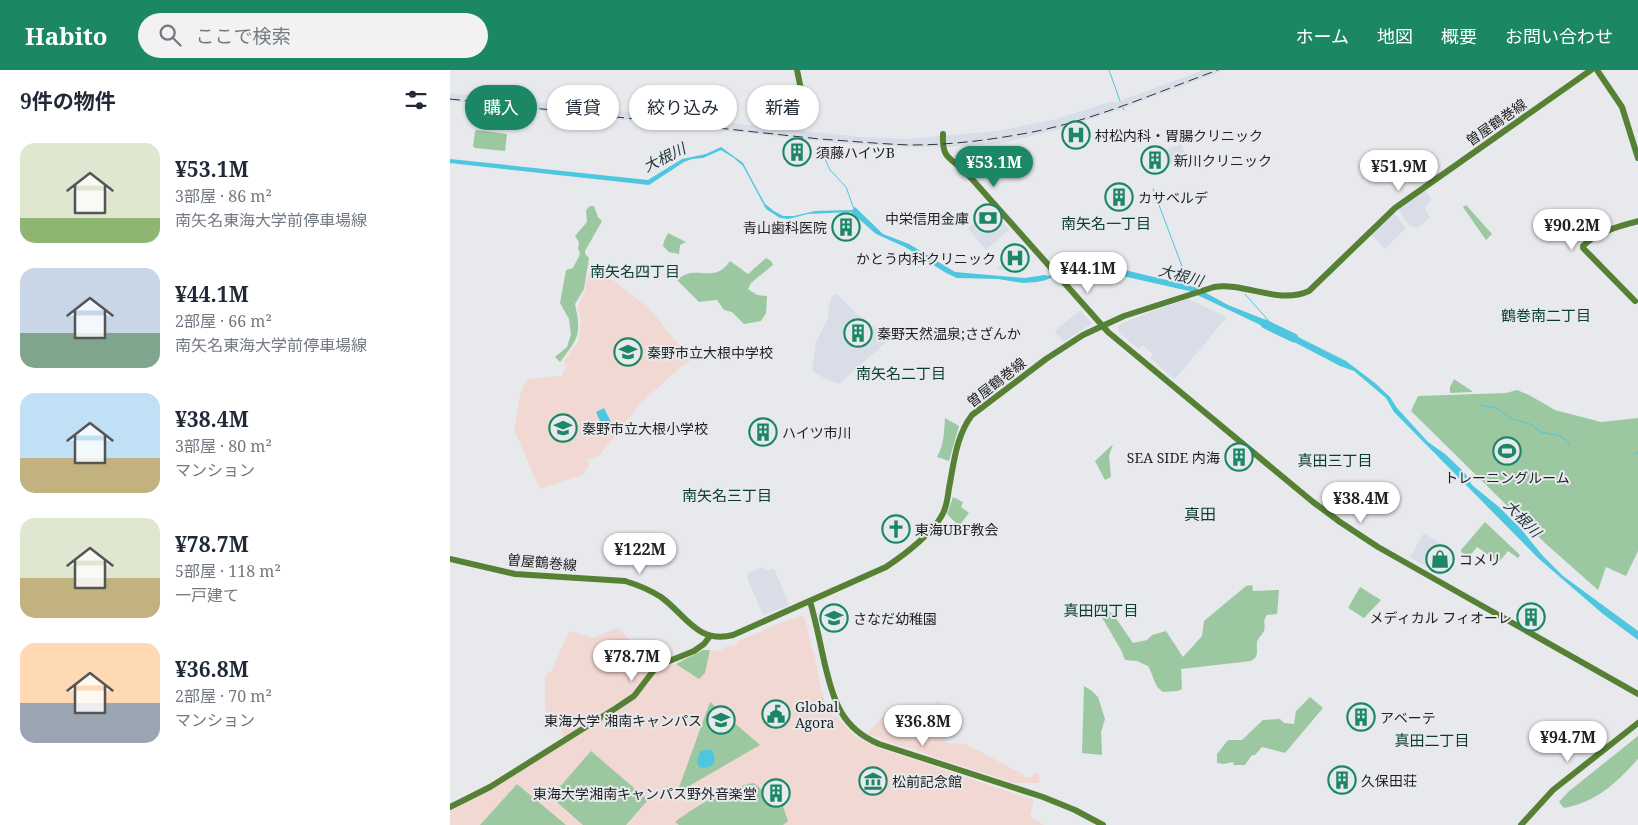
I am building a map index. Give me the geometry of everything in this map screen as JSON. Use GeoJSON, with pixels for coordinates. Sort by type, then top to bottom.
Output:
{"type":"FeatureCollection","features":[{"type":"Feature","properties":{"kind":"main road"},"geometry":{"type":"LineString","coordinates":[[797,70],[800,85]]}},
{"type":"Feature","properties":{"kind":"main road","name":"曽屋鶴巻線"},"geometry":{"type":"LineString","coordinates":[[450,559],[515,574],[625,581],[641,586],[662,598],[701,632],[710,636],[722,637],[733,635],[886,567],[900,558],[930,531],[944,511],[959,439],[964,425],[972,415],[1064,346],[1102,325],[1124,316],[1211,288],[1228,286],[1290,296],[1309,291],[1395,208],[1591,70]]}},
{"type":"Feature","properties":{"kind":"main road"},"geometry":{"type":"LineString","coordinates":[[1597,70],[1622,107],[1638,158]]}},
{"type":"Feature","properties":{"kind":"main road"},"geometry":{"type":"LineString","coordinates":[[943,134],[943,148],[948,158],[963,169],[976,183],[1102,325],[1340,522],[1378,547],[1638,694]]}},
{"type":"Feature","properties":{"kind":"main road"},"geometry":{"type":"LineString","coordinates":[[1635,301],[1582,248],[1592,237],[1600,233],[1638,222]]}},
{"type":"Feature","properties":{"kind":"main road"},"geometry":{"type":"LineString","coordinates":[[810,601],[834,699],[846,720],[858,732],[879,744],[1043,796],[1103,825]]}},
{"type":"Feature","properties":{"kind":"main road"},"geometry":{"type":"LineString","coordinates":[[450,807],[490,787],[616,708],[634,696],[657,666],[694,651],[704,644],[710,636]]}},
{"type":"Feature","properties":{"kind":"main road"},"geometry":{"type":"LineString","coordinates":[[1521,825],[1554,790],[1638,723]]}},
{"type":"Feature","properties":{"kind":"shaded area"},"geometry":{"type":"Polygon","coordinates":[[[1204,70],[1225,70],[1064,128],[1002,143],[951,147],[906,147],[837,143],[717,130],[737,130],[737,124],[747,125],[747,130],[796,130],[861,137],[906,139],[998,131],[1056,119],[1110,102],[1117,102],[1204,70]]]}},
{"type":"Feature","properties":{"kind":"shaded area"},"geometry":{"type":"Polygon","coordinates":[[[450,93],[465,95],[465,103],[450,101],[450,93]]]}},
{"type":"Feature","properties":{"kind":"shaded area"},"geometry":{"type":"Polygon","coordinates":[[[537,102],[547,103],[547,112],[537,110],[537,102]]]}},
{"type":"Feature","properties":{"kind":"shaded area"},"geometry":{"type":"Polygon","coordinates":[[[619,111],[629,112],[629,120],[619,119],[619,111]]]}},
{"type":"Feature","properties":{"kind":"shaded area"},"geometry":{"type":"Polygon","coordinates":[[[1181,144],[1185,159],[1150,172],[1145,157],[1181,144]]]}},
{"type":"Feature","properties":{"kind":"shaded area"},"geometry":{"type":"Polygon","coordinates":[[[1425,190],[1432,200],[1426,205],[1425,210],[1430,217],[1418,228],[1410,226],[1399,211],[1400,207],[1425,190]]]}},
{"type":"Feature","properties":{"kind":"shaded area"},"geometry":{"type":"Polygon","coordinates":[[[991,209],[1009,230],[986,250],[968,228],[991,209]]]}},
{"type":"Feature","properties":{"kind":"shaded area"},"geometry":{"type":"Polygon","coordinates":[[[1392,214],[1395,214],[1406,228],[1385,249],[1370,233],[1392,214]]]}},
{"type":"Feature","properties":{"kind":"shaded area"},"geometry":{"type":"Polygon","coordinates":[[[1023,246],[1028,252],[1010,271],[996,269],[1023,246]]]}},
{"type":"Feature","properties":{"kind":"shaded area"},"geometry":{"type":"Polygon","coordinates":[[[590,271],[604,273],[649,308],[691,360],[639,405],[599,456],[587,460],[589,466],[582,475],[540,489],[514,430],[520,396],[525,382],[529,379],[560,376],[567,368],[564,361],[579,340],[581,322],[578,310],[590,271]]]}},
{"type":"Feature","properties":{"kind":"shaded area"},"geometry":{"type":"Polygon","coordinates":[[[837,294],[858,315],[890,339],[839,384],[812,371],[816,342],[828,318],[832,296],[837,294]]]}},
{"type":"Feature","properties":{"kind":"shaded area"},"geometry":{"type":"Polygon","coordinates":[[[1188,299],[1227,317],[1174,379],[1150,358],[1153,354],[1142,345],[1139,349],[1118,332],[1119,325],[1188,299]]]}},
{"type":"Feature","properties":{"kind":"shaded area"},"geometry":{"type":"Polygon","coordinates":[[[1080,310],[1092,323],[1064,342],[1055,331],[1080,310]]]}},
{"type":"Feature","properties":{"kind":"shaded area"},"geometry":{"type":"Polygon","coordinates":[[[1424,533],[1455,553],[1442,576],[1410,557],[1424,533]]]}},
{"type":"Feature","properties":{"kind":"shaded area"},"geometry":{"type":"Polygon","coordinates":[[[763,567],[766,571],[774,568],[789,605],[763,615],[747,578],[749,573],[763,567]]]}},
{"type":"Feature","properties":{"kind":"shaded area","name":"東海大学 湘南キャンパス"},"geometry":{"type":"Polygon","coordinates":[[[801,616],[805,618],[814,652],[825,707],[833,717],[836,716],[855,736],[873,746],[1034,800],[1030,816],[1044,825],[450,825],[450,811],[492,789],[620,710],[636,698],[659,668],[676,664],[703,650],[723,651],[724,647],[729,645],[735,646],[739,641],[791,618],[794,619],[801,616]]]}},
{"type":"Feature","properties":{"kind":"shaded area","name":"東海大学 湘南キャンパス"},"geometry":{"type":"Polygon","coordinates":[[[618,628],[641,651],[657,650],[664,652],[663,660],[655,663],[631,694],[563,738],[560,722],[545,710],[545,676],[552,670],[569,631],[593,638],[618,628]]]}},
{"type":"Feature","properties":{"kind":"shaded area"},"geometry":{"type":"Polygon","coordinates":[[[940,701],[946,743],[966,744],[1024,775],[1024,777],[1029,778],[1038,772],[1040,782],[1015,783],[911,748],[902,747],[869,734],[882,717],[893,709],[902,706],[926,710],[940,701]]]}},
{"type":"Feature","properties":{"kind":"green space"},"geometry":{"type":"Polygon","coordinates":[[[476,130],[507,134],[505,151],[475,148],[473,146],[476,130]]]}},
{"type":"Feature","properties":{"kind":"green space"},"geometry":{"type":"Polygon","coordinates":[[[1466,205],[1492,234],[1486,240],[1463,207],[1466,205]]]}},
{"type":"Feature","properties":{"kind":"green space"},"geometry":{"type":"Polygon","coordinates":[[[590,206],[594,206],[598,217],[602,221],[585,251],[589,258],[584,289],[575,304],[578,323],[577,336],[560,362],[555,357],[567,347],[571,334],[569,319],[560,303],[566,270],[573,268],[580,254],[579,242],[575,236],[587,222],[586,210],[590,206]]]}},
{"type":"Feature","properties":{"kind":"green space"},"geometry":{"type":"Polygon","coordinates":[[[668,233],[686,242],[680,245],[679,254],[669,252],[663,246],[668,233]]]}},
{"type":"Feature","properties":{"kind":"green space"},"geometry":{"type":"Polygon","coordinates":[[[766,258],[773,265],[751,283],[748,289],[757,295],[767,296],[766,313],[761,321],[744,324],[732,312],[724,310],[717,300],[699,302],[677,280],[691,273],[717,272],[730,261],[748,274],[766,258]]]}},
{"type":"Feature","properties":{"kind":"green space"},"geometry":{"type":"Polygon","coordinates":[[[1454,379],[1472,392],[1450,393],[1450,387],[1454,379]]]}},
{"type":"Feature","properties":{"kind":"green space"},"geometry":{"type":"Polygon","coordinates":[[[1517,390],[1555,410],[1601,422],[1638,418],[1638,551],[1626,576],[1606,567],[1598,590],[1546,544],[1411,411],[1418,396],[1506,393],[1517,390]]]}},
{"type":"Feature","properties":{"kind":"green space"},"geometry":{"type":"Polygon","coordinates":[[[945,418],[959,426],[949,461],[937,457],[944,434],[945,418]]]}},
{"type":"Feature","properties":{"kind":"green space"},"geometry":{"type":"Polygon","coordinates":[[[1113,444],[1109,456],[1111,477],[1105,480],[1095,461],[1113,444]]]}},
{"type":"Feature","properties":{"kind":"green space"},"geometry":{"type":"Polygon","coordinates":[[[953,497],[963,502],[961,507],[969,513],[959,526],[947,514],[953,497]]]}},
{"type":"Feature","properties":{"kind":"green space"},"geometry":{"type":"Polygon","coordinates":[[[1485,522],[1520,555],[1518,558],[1508,551],[1499,562],[1477,547],[1469,557],[1461,552],[1485,522]]]}},
{"type":"Feature","properties":{"kind":"green space"},"geometry":{"type":"Polygon","coordinates":[[[1252,585],[1253,591],[1279,590],[1277,614],[1267,615],[1264,621],[1264,631],[1257,642],[1256,657],[1251,661],[1181,669],[1182,689],[1178,691],[1163,692],[1155,683],[1148,666],[1137,661],[1125,660],[1100,614],[1108,611],[1113,614],[1133,643],[1147,640],[1152,635],[1166,631],[1183,657],[1202,636],[1204,621],[1246,586],[1252,585]]]}},
{"type":"Feature","properties":{"kind":"green space"},"geometry":{"type":"Polygon","coordinates":[[[1360,587],[1381,600],[1364,618],[1348,608],[1360,587]]]}},
{"type":"Feature","properties":{"kind":"green space"},"geometry":{"type":"Polygon","coordinates":[[[703,650],[710,650],[705,673],[699,679],[676,664],[703,650]]]}},
{"type":"Feature","properties":{"kind":"green space"},"geometry":{"type":"Polygon","coordinates":[[[1084,686],[1098,697],[1105,719],[1101,732],[1102,755],[1082,753],[1084,686]]]}},
{"type":"Feature","properties":{"kind":"green space"},"geometry":{"type":"Polygon","coordinates":[[[1310,697],[1323,708],[1285,753],[1262,747],[1255,755],[1252,755],[1245,765],[1234,765],[1233,762],[1217,763],[1217,754],[1228,740],[1242,740],[1263,720],[1280,719],[1284,723],[1294,724],[1296,711],[1310,697]]]}},
{"type":"Feature","properties":{"kind":"green space"},"geometry":{"type":"Polygon","coordinates":[[[710,702],[760,745],[677,793],[710,702]]]}},
{"type":"Feature","properties":{"kind":"green space"},"geometry":{"type":"Polygon","coordinates":[[[1638,736],[1638,759],[1622,776],[1596,796],[1564,808],[1559,802],[1568,792],[1638,736]]]}},
{"type":"Feature","properties":{"kind":"green space"},"geometry":{"type":"Polygon","coordinates":[[[591,751],[648,800],[626,825],[583,825],[551,797],[591,751]]]}},
{"type":"Feature","properties":{"kind":"green space"},"geometry":{"type":"Polygon","coordinates":[[[754,783],[770,799],[782,803],[788,821],[783,825],[679,825],[675,822],[713,798],[734,788],[754,783]]]}},
{"type":"Feature","properties":{"kind":"green space"},"geometry":{"type":"Polygon","coordinates":[[[517,784],[566,825],[480,825],[517,784]]]}},
{"type":"Feature","properties":{"kind":"water"},"geometry":{"type":"Polygon","coordinates":[[[721,147],[743,163],[765,204],[783,216],[794,216],[815,211],[852,210],[855,207],[883,234],[909,244],[955,272],[1025,278],[1049,276],[1071,262],[1087,261],[1183,284],[1197,288],[1228,305],[1271,322],[1276,329],[1293,337],[1296,336],[1346,361],[1390,397],[1397,408],[1428,442],[1445,454],[1465,473],[1472,485],[1499,507],[1521,529],[1543,556],[1563,576],[1638,631],[1638,640],[1603,614],[1539,559],[1394,412],[1386,398],[1354,371],[1340,366],[1277,333],[1189,291],[1118,275],[1086,265],[1074,267],[1046,280],[1037,282],[1023,283],[998,279],[957,278],[905,247],[876,234],[851,212],[808,214],[788,219],[780,218],[766,209],[743,166],[721,150],[703,158],[684,162],[649,185],[450,163],[450,159],[648,180],[682,159],[706,154],[721,147]]]}},
{"type":"Feature","properties":{"kind":"water"},"geometry":{"type":"Polygon","coordinates":[[[604,408],[612,424],[603,428],[596,412],[604,408]]]}},
{"type":"Feature","properties":{"kind":"water"},"geometry":{"type":"Polygon","coordinates":[[[711,750],[715,758],[714,763],[709,767],[701,768],[697,762],[700,751],[711,750]]]}},
{"type":"Feature","properties":{"kind":"waterway"},"geometry":{"type":"LineString","coordinates":[[1109,70],[1120,101]]}},
{"type":"Feature","properties":{"kind":"waterway"},"geometry":{"type":"LineString","coordinates":[[819,146],[830,170],[846,187],[854,209]]}},
{"type":"Feature","properties":{"kind":"waterway"},"geometry":{"type":"LineString","coordinates":[[1153,189],[1186,277],[1192,282]]}},
{"type":"Feature","properties":{"kind":"waterway"},"geometry":{"type":"LineString","coordinates":[[1245,294],[1268,320]]}},
{"type":"Feature","properties":{"kind":"waterway","name":"大根川"},"geometry":{"type":"LineString","coordinates":[[1265,324],[1294,338]]}},
{"type":"Feature","properties":{"kind":"waterway"},"geometry":{"type":"LineString","coordinates":[[1479,405],[1496,408],[1512,419],[1530,424],[1541,432],[1560,436],[1569,442],[1570,445]]}},
{"type":"Feature","properties":{"kind":"waterway"},"geometry":{"type":"LineString","coordinates":[[1635,455],[1638,452]]}},
{"type":"Feature","properties":{"kind":"railway"},"geometry":{"type":"LineString","coordinates":[[450,99],[820,139],[924,145],[990,139],[1068,124],[1218,70]]}},
{"type":"Feature","properties":{"kind":"place","name":"村松内科・胃腸クリニック"},"geometry":{"type":"Point","coordinates":[1076,135]}},
{"type":"Feature","properties":{"kind":"place","name":"須藤ハイツB"},"geometry":{"type":"Point","coordinates":[797,152]}},
{"type":"Feature","properties":{"kind":"place","name":"新川クリニック"},"geometry":{"type":"Point","coordinates":[1155,160]}},
{"type":"Feature","properties":{"kind":"place","name":"カサベルデ"},"geometry":{"type":"Point","coordinates":[1119,197]}},
{"type":"Feature","properties":{"kind":"place","name":"中栄信用金庫"},"geometry":{"type":"Point","coordinates":[988,218]}},
{"type":"Feature","properties":{"kind":"place","name":"青山歯科医院"},"geometry":{"type":"Point","coordinates":[846,227]}},
{"type":"Feature","properties":{"kind":"place","name":"かとう内科クリニック"},"geometry":{"type":"Point","coordinates":[1015,258]}},
{"type":"Feature","properties":{"kind":"place","name":"秦野天然温泉;さざんか"},"geometry":{"type":"Point","coordinates":[858,333]}},
{"type":"Feature","properties":{"kind":"place","name":"秦野市立大根中学校"},"geometry":{"type":"Point","coordinates":[628,352]}},
{"type":"Feature","properties":{"kind":"place","name":"秦野市立大根小学校"},"geometry":{"type":"Point","coordinates":[563,428]}},
{"type":"Feature","properties":{"kind":"place","name":"ハイツ市川"},"geometry":{"type":"Point","coordinates":[763,432]}},
{"type":"Feature","properties":{"kind":"place","name":"トレーニングルーム"},"geometry":{"type":"Point","coordinates":[1507,451]}},
{"type":"Feature","properties":{"kind":"place","name":"SEA SIDE 内海"},"geometry":{"type":"Point","coordinates":[1239,457]}},
{"type":"Feature","properties":{"kind":"place","name":"東海UBF教会"},"geometry":{"type":"Point","coordinates":[896,529]}},
{"type":"Feature","properties":{"kind":"place","name":"コメリ"},"geometry":{"type":"Point","coordinates":[1440,559]}},
{"type":"Feature","properties":{"kind":"place","name":"メディカル フィオーレ"},"geometry":{"type":"Point","coordinates":[1531,617]}},
{"type":"Feature","properties":{"kind":"place","name":"さなだ幼稚園"},"geometry":{"type":"Point","coordinates":[834,618]}},
{"type":"Feature","properties":{"kind":"place","name":"Global Agora"},"geometry":{"type":"Point","coordinates":[776,714]}},
{"type":"Feature","properties":{"kind":"place","name":"アベーテ"},"geometry":{"type":"Point","coordinates":[1361,717]}},
{"type":"Feature","properties":{"kind":"place","name":"東海大学 湘南キャンパス"},"geometry":{"type":"Point","coordinates":[721,720]}},
{"type":"Feature","properties":{"kind":"place","name":"久保田荘"},"geometry":{"type":"Point","coordinates":[1342,780]}},
{"type":"Feature","properties":{"kind":"place","name":"松前記念館"},"geometry":{"type":"Point","coordinates":[873,781]}},
{"type":"Feature","properties":{"kind":"place","name":"東海大学湘南キャンパス野外音楽堂"},"geometry":{"type":"Point","coordinates":[776,793]}},
{"type":"Feature","properties":{"kind":"district","name":"南矢名一丁目"},"geometry":{"type":"Point","coordinates":[1106,223]}},
{"type":"Feature","properties":{"kind":"district","name":"南矢名四丁目"},"geometry":{"type":"Point","coordinates":[635,271]}},
{"type":"Feature","properties":{"kind":"district","name":"鶴巻南二丁目"},"geometry":{"type":"Point","coordinates":[1546,315]}},
{"type":"Feature","properties":{"kind":"district","name":"南矢名二丁目"},"geometry":{"type":"Point","coordinates":[901,373]}},
{"type":"Feature","properties":{"kind":"district","name":"真田三丁目"},"geometry":{"type":"Point","coordinates":[1335,460]}},
{"type":"Feature","properties":{"kind":"district","name":"南矢名三丁目"},"geometry":{"type":"Point","coordinates":[727,495]}},
{"type":"Feature","properties":{"kind":"district","name":"真田"},"geometry":{"type":"Point","coordinates":[1200,514]}},
{"type":"Feature","properties":{"kind":"district","name":"真田四丁目"},"geometry":{"type":"Point","coordinates":[1101,610]}},
{"type":"Feature","properties":{"kind":"district","name":"真田二丁目"},"geometry":{"type":"Point","coordinates":[1432,740]}}]}
